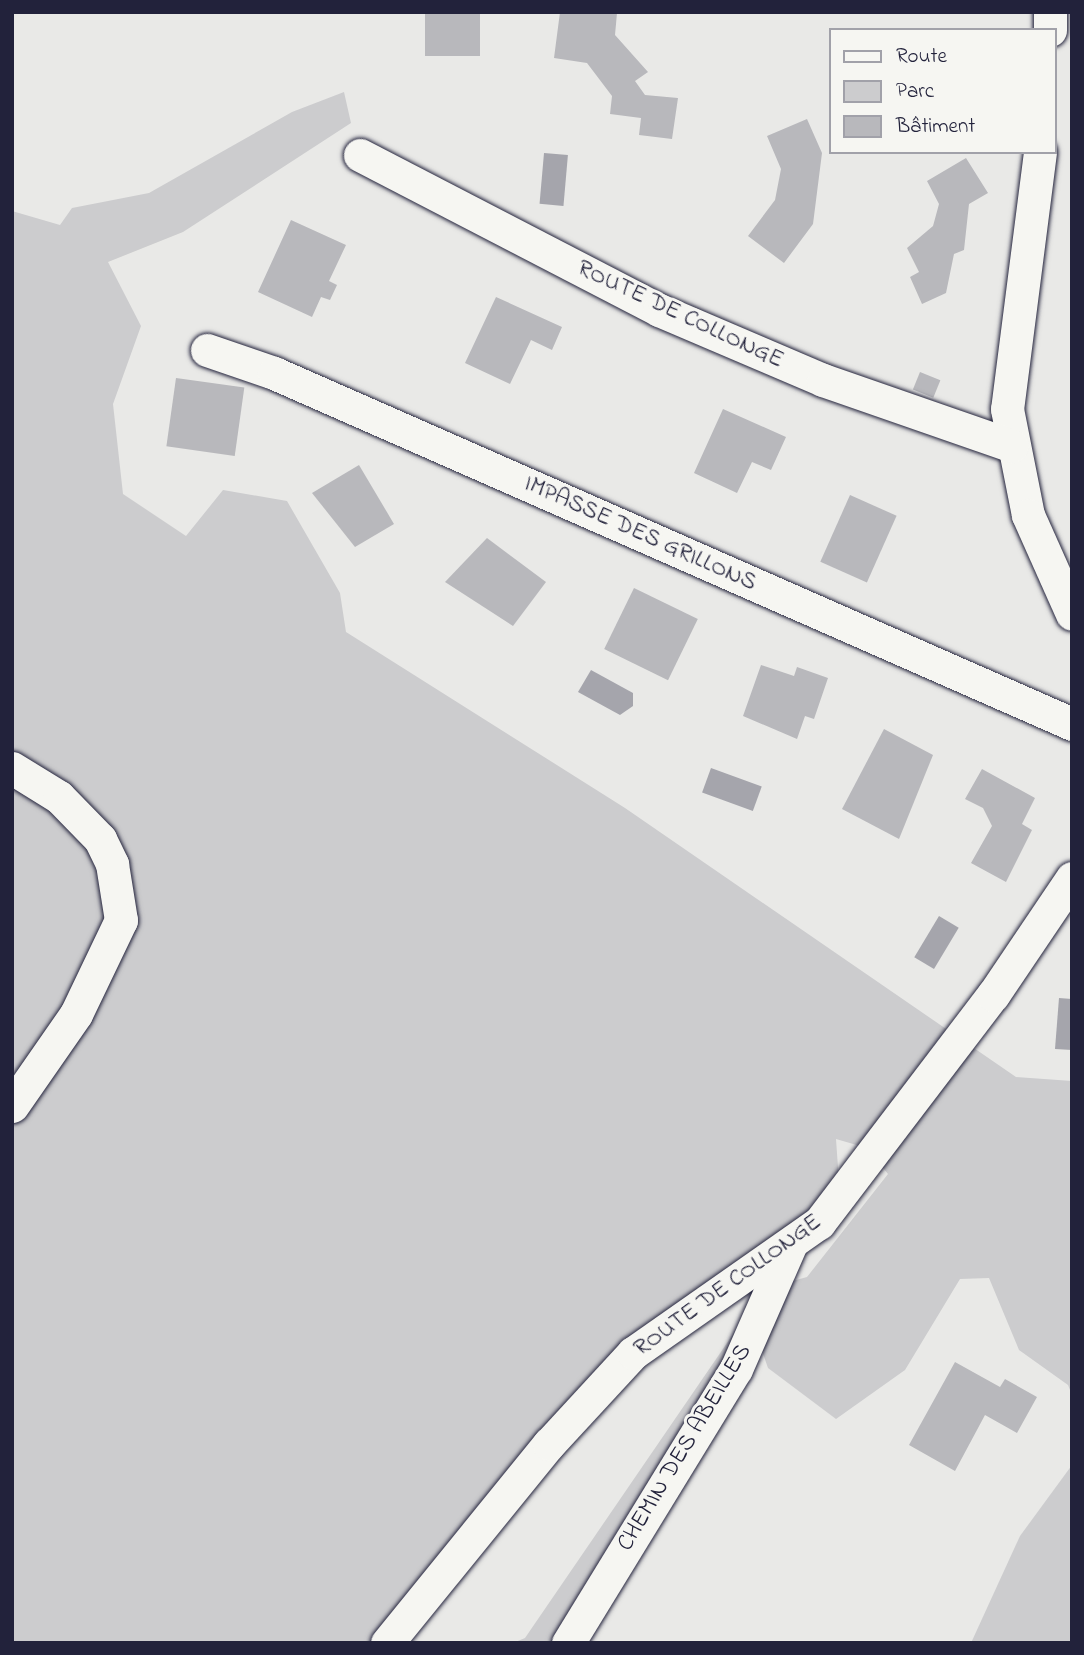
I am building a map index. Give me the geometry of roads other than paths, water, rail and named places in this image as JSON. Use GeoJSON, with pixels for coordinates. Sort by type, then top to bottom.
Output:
{"type":"FeatureCollection","features":[{"type":"Feature","properties":{"kind":"street"},"geometry":{"type":"LineString","coordinates":[[1040,154],[1008,366],[1012,446],[1028,514],[1072,614]]}},
{"type":"Feature","properties":{"kind":"street","name":"ROUTE DE COLLONGE"},"geometry":{"type":"LineString","coordinates":[[360,155],[659,310],[823,380],[1012,446]]}},
{"type":"Feature","properties":{"kind":"street","name":"IMPASSE DES GRILLONS"},"geometry":{"type":"LineString","coordinates":[[207,350],[287,378],[1072,724]]}},
{"type":"Feature","properties":{"kind":"street"},"geometry":{"type":"LineString","coordinates":[[12,768],[59,797],[100,839],[112,864],[121,920],[76,1014],[12,1106]]}},
{"type":"Feature","properties":{"kind":"street","name":"ROUTE DE COLLONGE"},"geometry":{"type":"LineString","coordinates":[[387,1643],[549,1444],[633,1353],[790,1246],[839,1201],[1072,878]]}},
{"type":"Feature","properties":{"kind":"street","name":"CHEMIN DES ABEILLES"},"geometry":{"type":"LineString","coordinates":[[568,1643],[736,1369],[790,1246]]}}]}
